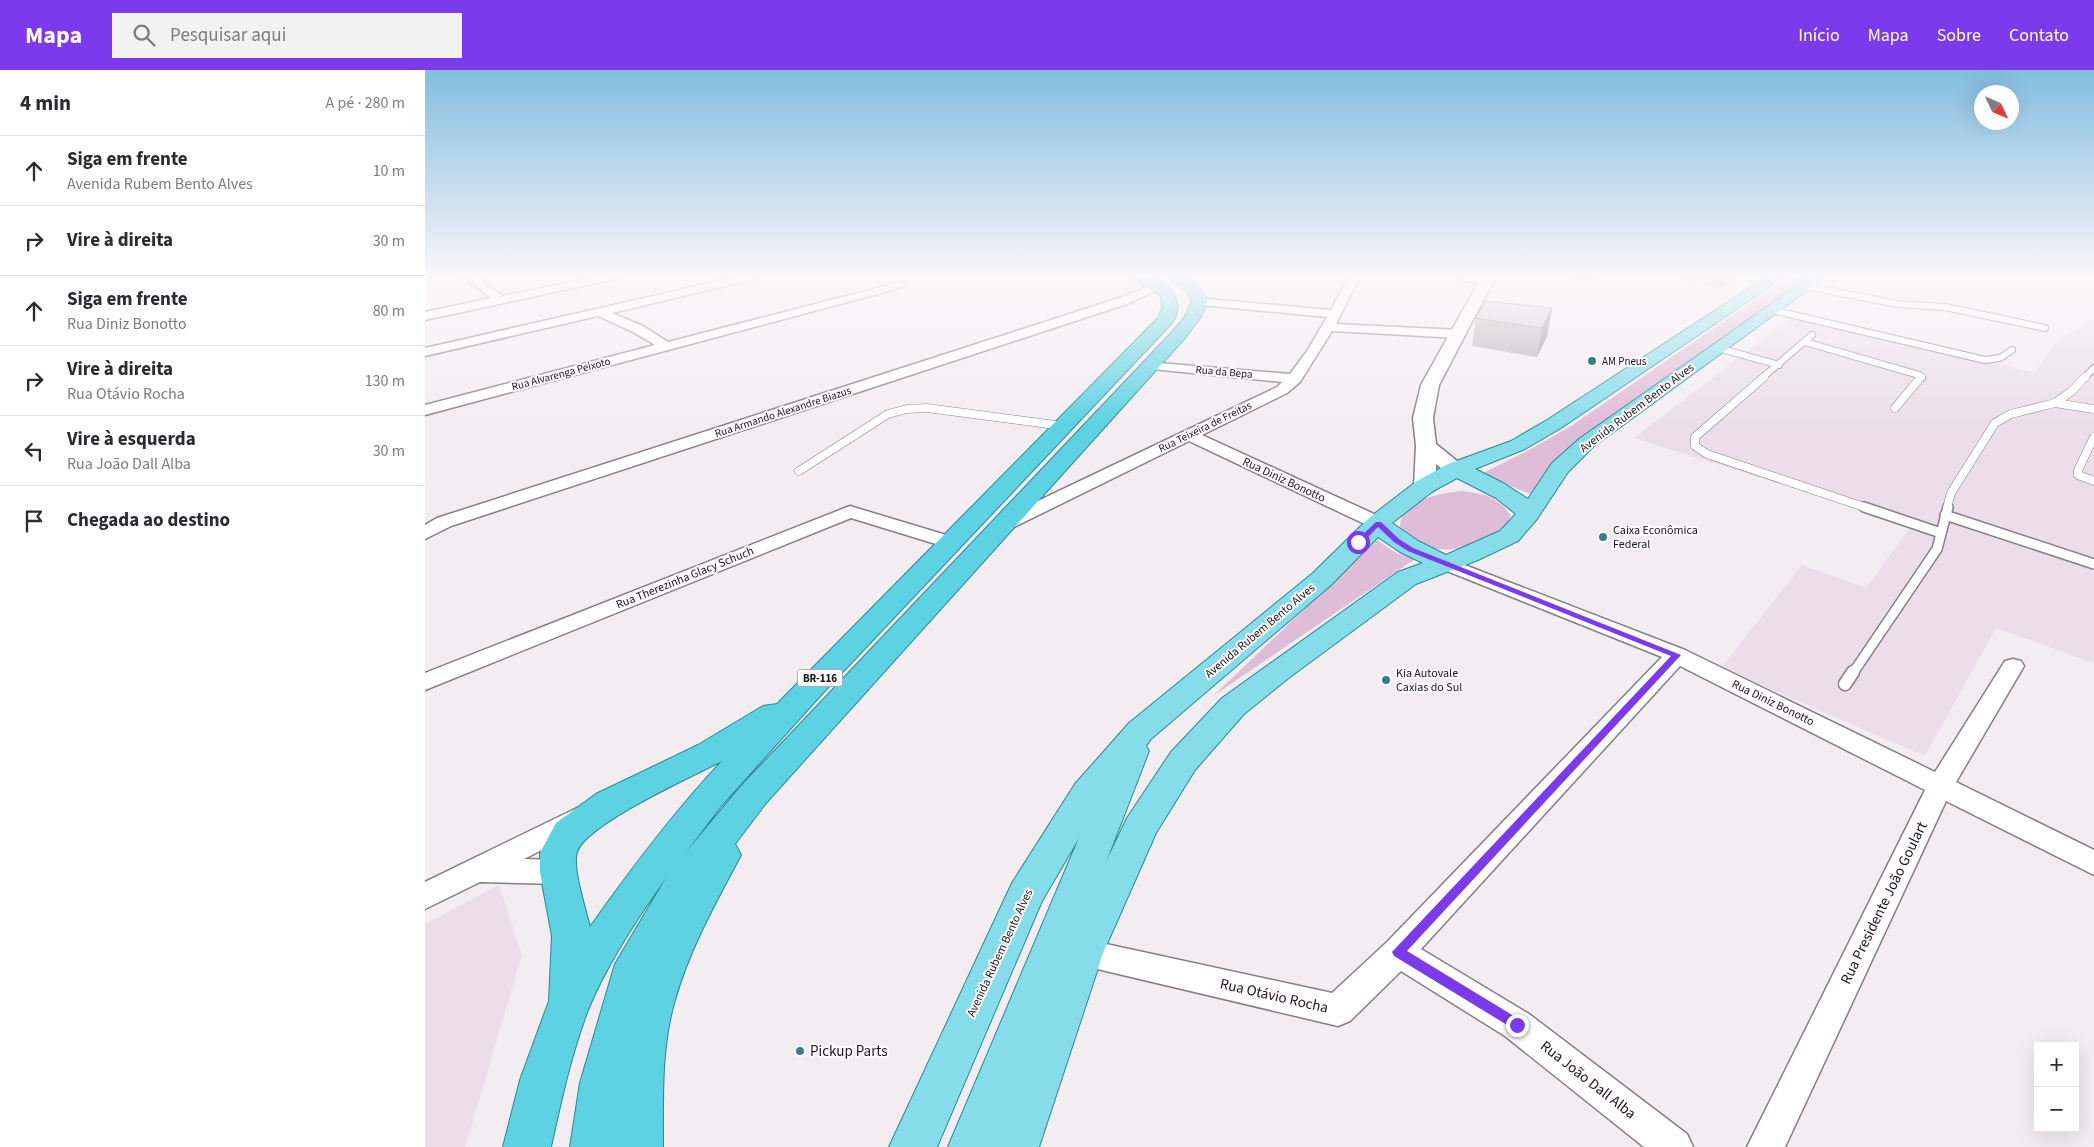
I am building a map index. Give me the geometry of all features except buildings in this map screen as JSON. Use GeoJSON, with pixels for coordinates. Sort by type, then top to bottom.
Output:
{"type":"FeatureCollection","features":[{"type":"Feature","properties":{"kind":"highway","name":"BR-116"},"geometry":{"type":"LineString","coordinates":[[527,1147],[543,1080],[569,1004],[601,945],[651,869],[709,797],[810,688],[949,542],[1160,326]]}},
{"type":"Feature","properties":{"kind":"highway","name":"BR-116"},"geometry":{"type":"LineString","coordinates":[[593,1147],[603,1083],[636,964],[683,883],[754,794],[1152,365],[1185,326]]}},
{"type":"Feature","properties":{"kind":"highway"},"geometry":{"type":"LineString","coordinates":[[569,1004],[572,936],[559,872],[558,854],[569,833],[608,804],[710,753],[771,716],[810,688]]}},
{"type":"Feature","properties":{"kind":"highway"},"geometry":{"type":"LineString","coordinates":[[639,1147],[640,1073],[653,1001],[679,933],[754,794]]}},
{"type":"Feature","properties":{"kind":"main road","name":"Avenida Rubem Bento Alves"},"geometry":{"type":"LineString","coordinates":[[913,1147],[1026,894],[1087,793],[1141,731],[1322,580],[1378,523],[1425,486],[1457,464],[1518,445],[1554,424],[1702,326]]}},
{"type":"Feature","properties":{"kind":"main road","name":"Avenida Rubem Bento Alves"},"geometry":{"type":"LineString","coordinates":[[1015,1147],[1083,952],[1141,828],[1183,761],[1233,706],[1279,670],[1407,578],[1492,546],[1516,529],[1529,514],[1560,468],[1586,442],[1749,326]]}},
{"type":"Feature","properties":{"kind":"main road"},"geometry":{"type":"LineString","coordinates":[[1457,464],[1507,494],[1529,514]]}},
{"type":"Feature","properties":{"kind":"main road"},"geometry":{"type":"LineString","coordinates":[[1378,523],[1410,550],[1443,563]]}},
{"type":"Feature","properties":{"kind":"main road"},"geometry":{"type":"LineString","coordinates":[[972,1147],[1141,731]]}},
{"type":"Feature","properties":{"kind":"street"},"geometry":{"type":"LineString","coordinates":[[425,352],[538,326]]}},
{"type":"Feature","properties":{"kind":"street"},"geometry":{"type":"LineString","coordinates":[[632,326],[665,346]]}},
{"type":"Feature","properties":{"kind":"street","name":"Rua Alvarenga Peixoto"},"geometry":{"type":"LineString","coordinates":[[425,410],[741,326]]}},
{"type":"Feature","properties":{"kind":"street","name":"Rua Armando Alexandre Biazus"},"geometry":{"type":"LineString","coordinates":[[444,522],[1038,326]]}},
{"type":"Feature","properties":{"kind":"street","name":"Rua Teixeira de Freitas"},"geometry":{"type":"LineString","coordinates":[[1005,524],[1282,390],[1295,378],[1327,326]]}},
{"type":"Feature","properties":{"kind":"street"},"geometry":{"type":"LineString","coordinates":[[1388,326],[1459,334]]}},
{"type":"Feature","properties":{"kind":"street"},"geometry":{"type":"LineString","coordinates":[[1425,486],[1426,446],[1423,418],[1430,385],[1463,326]]}},
{"type":"Feature","properties":{"kind":"street","name":"Rua da Bepa"},"geometry":{"type":"LineString","coordinates":[[1152,365],[1295,378]]}},
{"type":"Feature","properties":{"kind":"street","name":"Rua Diniz Bonotto"},"geometry":{"type":"LineString","coordinates":[[1189,435],[1378,523]]}},
{"type":"Feature","properties":{"kind":"street"},"geometry":{"type":"LineString","coordinates":[[1426,446],[1457,464]]}},
{"type":"Feature","properties":{"kind":"street","name":"Rua Therezinha Glacy Schuch"},"geometry":{"type":"LineString","coordinates":[[425,682],[850,512],[949,542]]}},
{"type":"Feature","properties":{"kind":"street"},"geometry":{"type":"LineString","coordinates":[[425,520],[444,522]]}},
{"type":"Feature","properties":{"kind":"street"},"geometry":{"type":"LineString","coordinates":[[425,533],[444,522]]}},
{"type":"Feature","properties":{"kind":"street","name":"Rua Diniz Bonotto"},"geometry":{"type":"LineString","coordinates":[[1443,563],[1677,655],[2094,863]]}},
{"type":"Feature","properties":{"kind":"street","name":"Rua Otávio Rocha"},"geometry":{"type":"LineString","coordinates":[[1083,952],[1338,1010],[1399,952],[1677,655]]}},
{"type":"Feature","properties":{"kind":"street","name":"Rua Presidente João Goulart"},"geometry":{"type":"LineString","coordinates":[[1766,1147],[1940,786],[2013,666]]}},
{"type":"Feature","properties":{"kind":"street"},"geometry":{"type":"LineString","coordinates":[[425,896],[608,804]]}},
{"type":"Feature","properties":{"kind":"street"},"geometry":{"type":"LineString","coordinates":[[475,870],[559,872]]}},
{"type":"Feature","properties":{"kind":"street","name":"Rua João Dall Alba"},"geometry":{"type":"LineString","coordinates":[[1399,952],[1517,1025],[1674,1147]]}},
{"type":"Feature","properties":{"kind":"lane"},"geometry":{"type":"LineString","coordinates":[[1841,326],[1985,360],[2004,358],[2012,350]]}},
{"type":"Feature","properties":{"kind":"lane"},"geometry":{"type":"LineString","coordinates":[[2037,326],[2045,328]]}},
{"type":"Feature","properties":{"kind":"lane"},"geometry":{"type":"LineString","coordinates":[[1812,335],[1695,437],[1695,446],[1707,454],[1941,533]]}},
{"type":"Feature","properties":{"kind":"lane"},"geometry":{"type":"LineString","coordinates":[[1805,342],[1922,378],[1895,408]]}},
{"type":"Feature","properties":{"kind":"lane"},"geometry":{"type":"LineString","coordinates":[[1718,348],[1779,364]]}},
{"type":"Feature","properties":{"kind":"lane"},"geometry":{"type":"LineString","coordinates":[[1845,684],[1937,549],[1951,493],[1995,423],[2011,414],[2055,402],[2072,390],[2094,368]]}},
{"type":"Feature","properties":{"kind":"lane"},"geometry":{"type":"LineString","coordinates":[[2055,402],[2094,409]]}},
{"type":"Feature","properties":{"kind":"lane"},"geometry":{"type":"LineString","coordinates":[[799,471],[888,414],[907,409],[927,408],[1063,426]]}},
{"type":"Feature","properties":{"kind":"lane"},"geometry":{"type":"LineString","coordinates":[[2094,437],[2092,447],[2078,470],[2079,475],[2094,481]]}},
{"type":"Feature","properties":{"kind":"lane"},"geometry":{"type":"LineString","coordinates":[[1945,514],[2094,564]]}},
{"type":"Feature","properties":{"kind":"shaded area"},"geometry":{"type":"Polygon","coordinates":[[[1717,326],[1741,326],[1576,444],[1549,469],[1530,494],[1503,483],[1477,476],[1531,449],[1571,426],[1717,326]]]}},
{"type":"Feature","properties":{"kind":"shaded area"},"geometry":{"type":"Polygon","coordinates":[[[1779,326],[1827,326],[2035,373],[2055,343],[2081,326],[2094,326],[2094,663],[1996,628],[1925,756],[1721,668],[1802,565],[1866,588],[1912,525],[1634,438],[1779,326]]]}},
{"type":"Feature","properties":{"kind":"shaded area"},"geometry":{"type":"Polygon","coordinates":[[[1460,491],[1489,497],[1501,504],[1511,516],[1505,525],[1493,535],[1457,549],[1446,550],[1427,546],[1418,542],[1400,527],[1406,510],[1413,505],[1441,494],[1460,491]]]}},
{"type":"Feature","properties":{"kind":"shaded area"},"geometry":{"type":"Polygon","coordinates":[[[1377,540],[1396,553],[1415,559],[1213,696],[1377,540]]]}},
{"type":"Feature","properties":{"kind":"shaded area"},"geometry":{"type":"Polygon","coordinates":[[[499,885],[522,955],[465,1147],[425,1147],[425,924],[499,885]]]}},
{"type":"Feature","properties":{"kind":"place","name":"AM Pneus"},"geometry":{"type":"Point","coordinates":[1592,361]}},
{"type":"Feature","properties":{"kind":"place","name":"Caixa Econômica Federal"},"geometry":{"type":"Point","coordinates":[1603,537]}},
{"type":"Feature","properties":{"kind":"place","name":"Kia Autovale Caxias do Sul"},"geometry":{"type":"Point","coordinates":[1386,680]}},
{"type":"Feature","properties":{"kind":"place","name":"Pickup Parts"},"geometry":{"type":"Point","coordinates":[800,1051]}},
{"type":"Feature","properties":{"kind":"route"},"geometry":{"type":"LineString","coordinates":[[1358,542],[1378,523],[1410,550],[1677,655],[1399,952],[1517,1025]]}}]}
